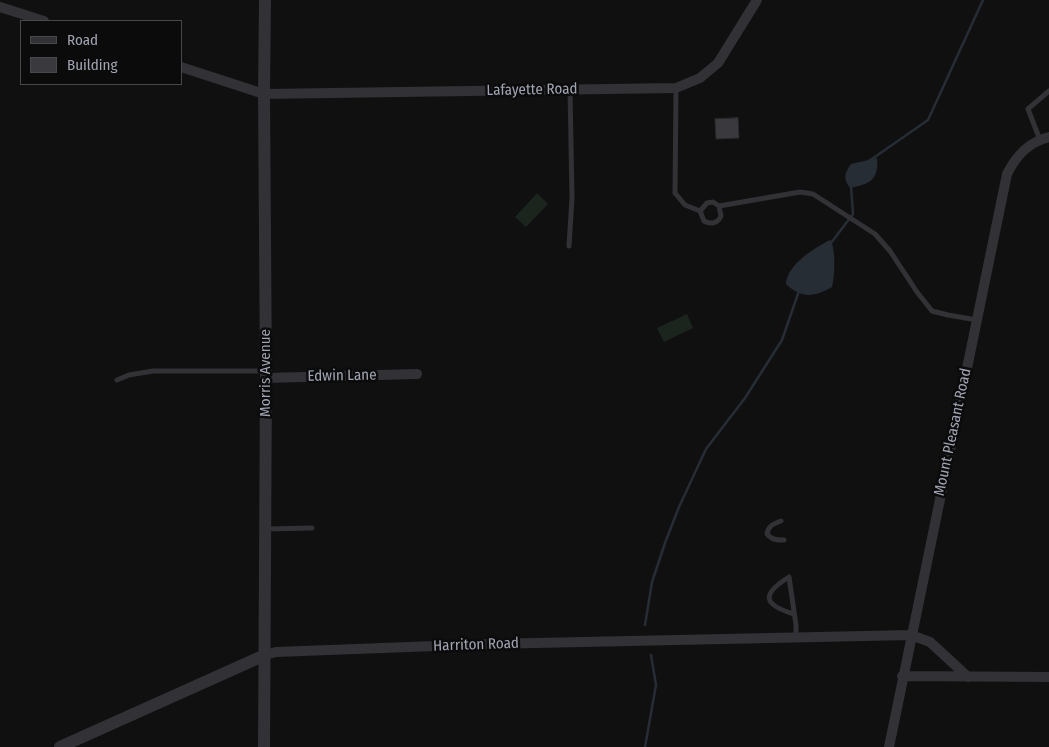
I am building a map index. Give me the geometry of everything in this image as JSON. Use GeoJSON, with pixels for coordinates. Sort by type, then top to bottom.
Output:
{"type":"FeatureCollection","features":[{"type":"Feature","properties":{"kind":"street","name":"Morris Avenue"},"geometry":{"type":"LineString","coordinates":[[264,747],[266,529],[265,0]]}},
{"type":"Feature","properties":{"kind":"street","name":"Lafayette Road"},"geometry":{"type":"LineString","coordinates":[[182,67],[264,94],[676,88],[700,78],[718,63],[757,0]]}},
{"type":"Feature","properties":{"kind":"street"},"geometry":{"type":"LineString","coordinates":[[0,7],[41,20]]}},
{"type":"Feature","properties":{"kind":"street","name":"Mount Pleasant Road"},"geometry":{"type":"LineString","coordinates":[[889,747],[902,676],[1007,174],[1023,150],[1044,138]]}},
{"type":"Feature","properties":{"kind":"street","name":"Edwin Lane"},"geometry":{"type":"LineString","coordinates":[[266,374],[417,374]]}},
{"type":"Feature","properties":{"kind":"street"},"geometry":{"type":"LineString","coordinates":[[911,635],[930,642],[968,677]]}},
{"type":"Feature","properties":{"kind":"street","name":"Harriton Road"},"geometry":{"type":"LineString","coordinates":[[60,747],[265,655],[276,652],[490,644],[911,635]]}},
{"type":"Feature","properties":{"kind":"street"},"geometry":{"type":"LineString","coordinates":[[902,676],[1049,677]]}},
{"type":"Feature","properties":{"kind":"lane"},"geometry":{"type":"LineString","coordinates":[[676,88],[675,193],[686,205],[700,211],[704,221],[707,223],[717,222],[721,216],[719,206]]}},
{"type":"Feature","properties":{"kind":"lane"},"geometry":{"type":"LineString","coordinates":[[569,246],[572,198],[570,90]]}},
{"type":"Feature","properties":{"kind":"lane"},"geometry":{"type":"LineString","coordinates":[[1044,138],[1028,109],[1049,91]]}},
{"type":"Feature","properties":{"kind":"lane"},"geometry":{"type":"LineString","coordinates":[[700,211],[707,203],[713,202],[719,206],[800,192],[813,194],[875,234],[890,251],[932,311],[977,320]]}},
{"type":"Feature","properties":{"kind":"lane"},"geometry":{"type":"LineString","coordinates":[[117,380],[128,375],[153,371],[266,374]]}},
{"type":"Feature","properties":{"kind":"lane"},"geometry":{"type":"LineString","coordinates":[[780,521],[770,526],[767,529],[767,534],[770,538],[784,540]]}},
{"type":"Feature","properties":{"kind":"lane"},"geometry":{"type":"LineString","coordinates":[[266,529],[312,528]]}},
{"type":"Feature","properties":{"kind":"lane"},"geometry":{"type":"LineString","coordinates":[[794,614],[777,609],[770,595],[772,590],[789,577],[793,604],[794,614],[796,638]]}},
{"type":"Feature","properties":{"kind":"shaded area"},"geometry":{"type":"Polygon","coordinates":[[[877,158],[874,177],[863,185],[850,188],[845,176],[851,164],[877,158]]]}},
{"type":"Feature","properties":{"kind":"shaded area"},"geometry":{"type":"Polygon","coordinates":[[[537,193],[548,204],[526,227],[515,217],[537,193]]]}},
{"type":"Feature","properties":{"kind":"shaded area"},"geometry":{"type":"Polygon","coordinates":[[[830,240],[834,262],[832,287],[819,293],[808,295],[797,292],[786,284],[791,270],[802,258],[830,240]]]}},
{"type":"Feature","properties":{"kind":"shaded area"},"geometry":{"type":"Polygon","coordinates":[[[687,314],[693,328],[664,342],[657,328],[687,314]]]}},
{"type":"Feature","properties":{"kind":"building"},"geometry":{"type":"Polygon","coordinates":[[[738,118],[739,138],[716,139],[715,119],[738,118]]]}},
{"type":"Feature","properties":{"kind":"waterway"},"geometry":{"type":"LineString","coordinates":[[869,161],[928,120],[983,0]]}},
{"type":"Feature","properties":{"kind":"waterway"},"geometry":{"type":"LineString","coordinates":[[831,243],[853,214],[851,186]]}},
{"type":"Feature","properties":{"kind":"waterway"},"geometry":{"type":"LineString","coordinates":[[645,625],[652,582],[679,507],[706,449],[745,398],[782,340],[799,291]]}},
{"type":"Feature","properties":{"kind":"waterway"},"geometry":{"type":"LineString","coordinates":[[645,747],[656,685],[651,655]]}}]}
